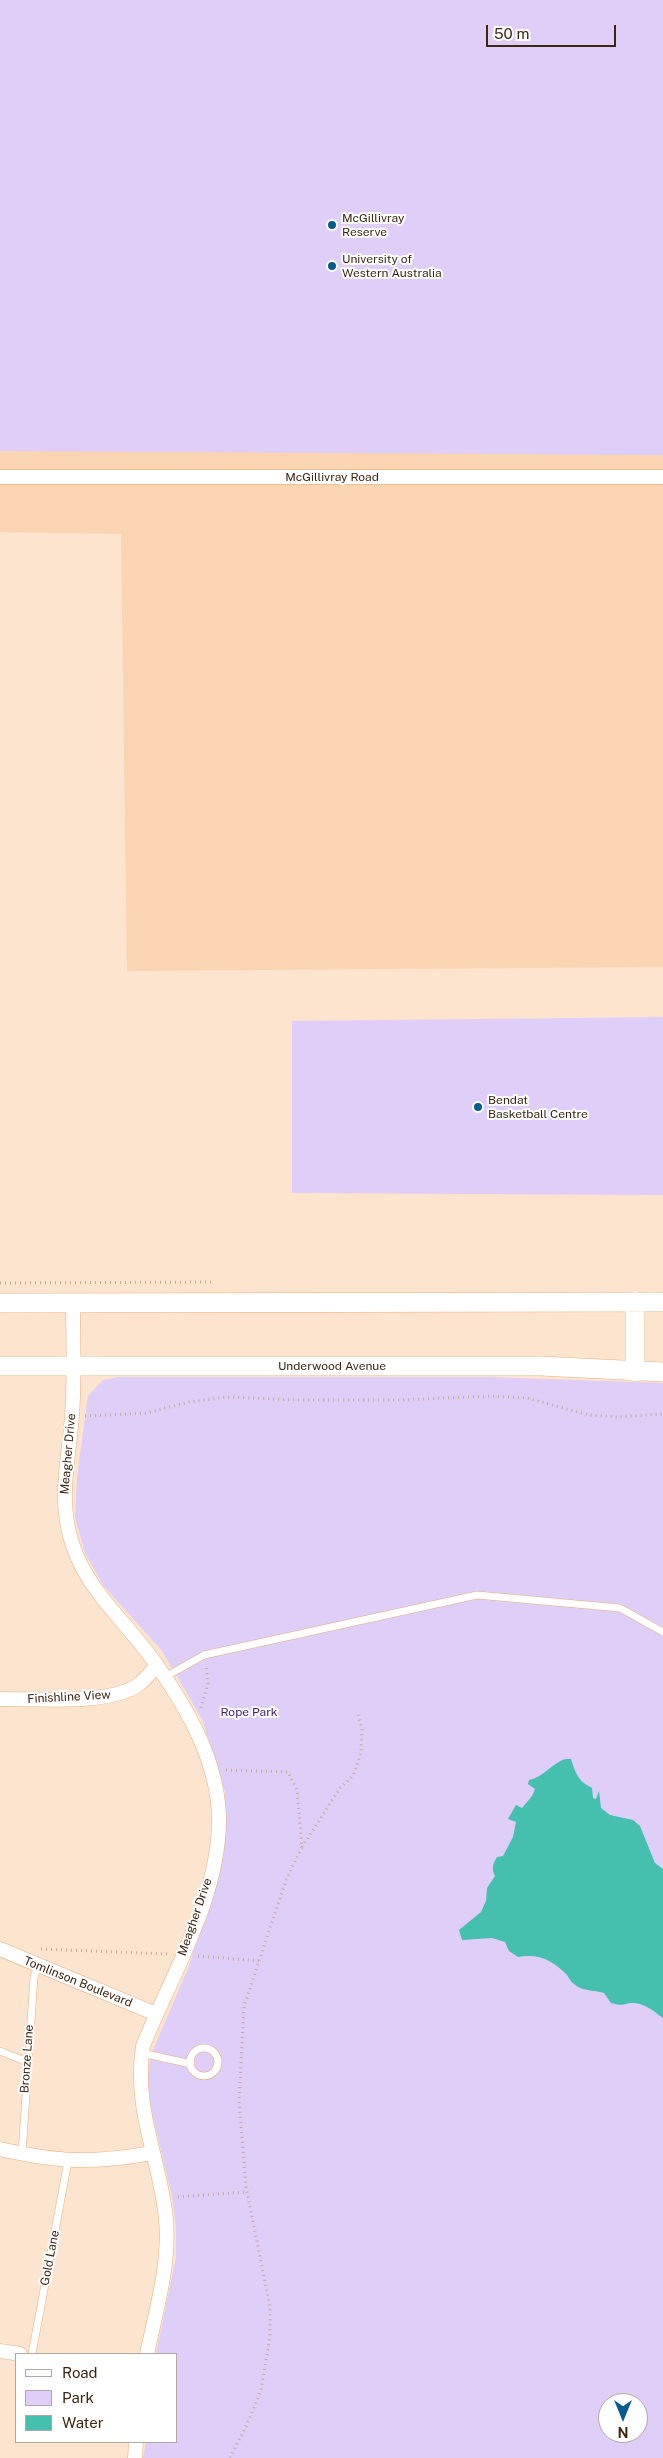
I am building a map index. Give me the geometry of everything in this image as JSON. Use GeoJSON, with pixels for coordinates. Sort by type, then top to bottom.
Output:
{"type":"FeatureCollection","features":[{"type":"Feature","properties":{"kind":"main road"},"geometry":{"type":"LineString","coordinates":[[0,1302],[663,1302]]}},
{"type":"Feature","properties":{"kind":"main road"},"geometry":{"type":"LineString","coordinates":[[635,1302],[635,1372]]}},
{"type":"Feature","properties":{"kind":"main road","name":"Underwood Avenue"},"geometry":{"type":"LineString","coordinates":[[0,1366],[541,1366],[663,1372]]}},
{"type":"Feature","properties":{"kind":"street","name":"McGillivray Road"},"geometry":{"type":"LineString","coordinates":[[0,477],[663,477]]}},
{"type":"Feature","properties":{"kind":"street","name":"Meagher Drive"},"geometry":{"type":"LineString","coordinates":[[73,1302],[74,1366],[72,1415],[63,1496],[66,1523],[73,1548],[83,1571],[99,1596],[132,1632],[161,1671],[192,1722],[199,1736],[210,1769],[219,1818],[217,1839],[205,1896],[183,1955],[156,2014],[142,2053],[141,2098],[163,2198],[167,2237],[165,2267],[146,2353]]}},
{"type":"Feature","properties":{"kind":"street","name":"Finishline View"},"geometry":{"type":"LineString","coordinates":[[0,1699],[97,1697],[120,1693],[161,1671]]}},
{"type":"Feature","properties":{"kind":"street","name":"Tomlinson Boulevard"},"geometry":{"type":"LineString","coordinates":[[0,1949],[156,2014]]}},
{"type":"Feature","properties":{"kind":"street"},"geometry":{"type":"LineString","coordinates":[[0,2149],[68,2161],[113,2160],[152,2153]]}},
{"type":"Feature","properties":{"kind":"street"},"geometry":{"type":"LineString","coordinates":[[0,2350],[15,2353]]}},
{"type":"Feature","properties":{"kind":"street"},"geometry":{"type":"LineString","coordinates":[[135,2458],[136,2443]]}},
{"type":"Feature","properties":{"kind":"lane"},"geometry":{"type":"LineString","coordinates":[[161,1671],[204,1655],[477,1595],[620,1608],[663,1632]]}},
{"type":"Feature","properties":{"kind":"lane","name":"Bronze Lane"},"geometry":{"type":"LineString","coordinates":[[22,2154],[34,1977],[38,1966]]}},
{"type":"Feature","properties":{"kind":"lane"},"geometry":{"type":"LineString","coordinates":[[0,2051],[27,2062]]}},
{"type":"Feature","properties":{"kind":"lane"},"geometry":{"type":"LineString","coordinates":[[142,2053],[191,2064]]}},
{"type":"Feature","properties":{"kind":"lane","name":"Gold Lane"},"geometry":{"type":"LineString","coordinates":[[32,2353],[68,2161]]}},
{"type":"Feature","properties":{"kind":"path"},"geometry":{"type":"LineString","coordinates":[[0,1283],[215,1282]]}},
{"type":"Feature","properties":{"kind":"path"},"geometry":{"type":"LineString","coordinates":[[72,1415],[146,1413],[189,1402],[227,1397],[297,1400],[402,1400],[490,1396],[527,1398],[589,1415],[663,1414]]}},
{"type":"Feature","properties":{"kind":"path"},"geometry":{"type":"LineString","coordinates":[[192,1722],[199,1715],[208,1684],[204,1655]]}},
{"type":"Feature","properties":{"kind":"path"},"geometry":{"type":"LineString","coordinates":[[230,2458],[261,2390],[271,2321],[247,2192],[239,2101],[244,2006],[286,1880],[302,1848],[340,1788],[353,1776],[362,1753],[362,1730],[357,1711]]}},
{"type":"Feature","properties":{"kind":"path"},"geometry":{"type":"LineString","coordinates":[[210,1769],[288,1772],[297,1790],[302,1848]]}},
{"type":"Feature","properties":{"kind":"path"},"geometry":{"type":"LineString","coordinates":[[32,1948],[183,1955],[260,1961]]}},
{"type":"Feature","properties":{"kind":"path"},"geometry":{"type":"LineString","coordinates":[[163,2198],[247,2192]]}},
{"type":"Feature","properties":{"kind":"shaded area","name":"University of Western Australia"},"geometry":{"type":"Polygon","coordinates":[[[0,0],[663,0],[663,967],[127,971],[121,534],[0,532],[0,0]]]}},
{"type":"Feature","properties":{"kind":"green space","name":"McGillivray Reserve"},"geometry":{"type":"Polygon","coordinates":[[[0,0],[663,0],[663,455],[0,451],[0,0]]]}},
{"type":"Feature","properties":{"kind":"green space","name":"Bendat Basketball Centre"},"geometry":{"type":"Polygon","coordinates":[[[663,1017],[663,1195],[292,1193],[292,1021],[663,1017]]]}},
{"type":"Feature","properties":{"kind":"green space","name":"Rope Park"},"geometry":{"type":"Polygon","coordinates":[[[118,1377],[489,1377],[663,1383],[663,2458],[143,2458],[146,2443],[178,2443],[178,2353],[156,2353],[176,2257],[176,2227],[172,2196],[151,2109],[148,2081],[150,2057],[189,1966],[225,1845],[225,1792],[202,1719],[162,1651],[103,1585],[85,1553],[75,1517],[77,1477],[88,1396],[103,1380],[118,1377]]]}},
{"type":"Feature","properties":{"kind":"water"},"geometry":{"type":"Polygon","coordinates":[[[565,1759],[571,1759],[578,1776],[592,1788],[593,1798],[596,1799],[599,1791],[601,1808],[610,1815],[633,1820],[640,1826],[655,1863],[663,1869],[663,2018],[642,2005],[611,2003],[604,1993],[577,1986],[562,1970],[545,1959],[532,1956],[518,1957],[509,1951],[505,1942],[492,1938],[462,1940],[459,1930],[481,1912],[486,1901],[487,1888],[495,1876],[494,1862],[497,1857],[503,1856],[513,1837],[516,1822],[508,1819],[516,1805],[522,1808],[535,1789],[528,1784],[529,1780],[539,1776],[565,1759]]]}},
{"type":"Feature","properties":{"kind":"place","name":"McGillivray Reserve"},"geometry":{"type":"Point","coordinates":[332,225]}},
{"type":"Feature","properties":{"kind":"place","name":"University of Western Australia"},"geometry":{"type":"Point","coordinates":[332,266]}},
{"type":"Feature","properties":{"kind":"place","name":"Bendat Basketball Centre"},"geometry":{"type":"Point","coordinates":[478,1107]}}]}
